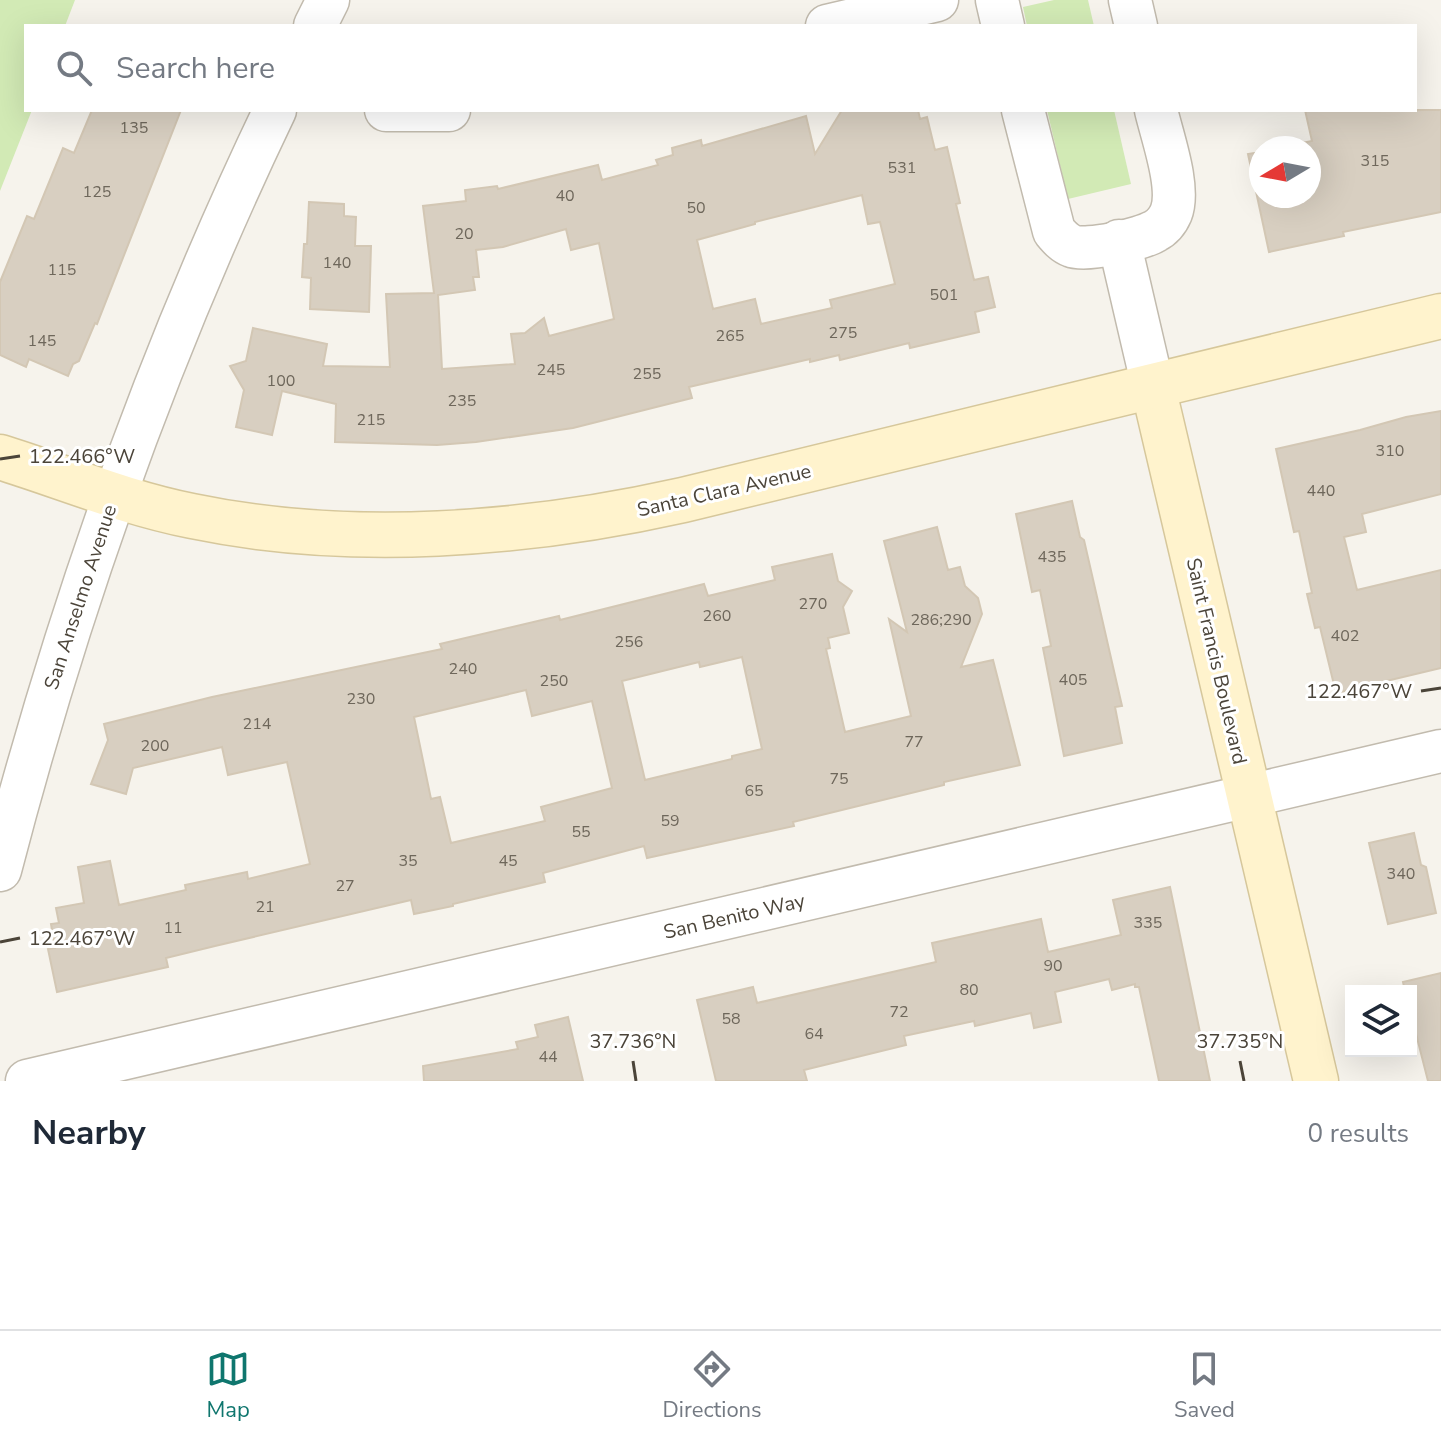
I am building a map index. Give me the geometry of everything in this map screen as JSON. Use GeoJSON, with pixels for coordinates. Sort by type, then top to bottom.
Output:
{"type":"FeatureCollection","features":[{"type":"Feature","properties":{"kind":"street"},"geometry":{"type":"LineString","coordinates":[[316,24],[328,0]]}},
{"type":"Feature","properties":{"kind":"street"},"geometry":{"type":"LineString","coordinates":[[835,24],[937,0]]}},
{"type":"Feature","properties":{"kind":"street"},"geometry":{"type":"LineString","coordinates":[[997,0],[1003,24]]}},
{"type":"Feature","properties":{"kind":"street"},"geometry":{"type":"LineString","coordinates":[[1130,0],[1136,24]]}},
{"type":"Feature","properties":{"kind":"street","name":"San Anselmo Avenue"},"geometry":{"type":"LineString","coordinates":[[0,870],[43,710],[113,496],[193,288],[274,112]]}},
{"type":"Feature","properties":{"kind":"street"},"geometry":{"type":"LineString","coordinates":[[1024,112],[1054,231],[1062,241],[1086,249],[1152,233],[1163,226],[1171,214],[1173,184],[1156,112]]}},
{"type":"Feature","properties":{"kind":"street","name":"Saint Francis Boulevard"},"geometry":{"type":"LineString","coordinates":[[1119,241],[1316,1081]]}},
{"type":"Feature","properties":{"kind":"street","name":"Santa Clara Avenue"},"geometry":{"type":"LineString","coordinates":[[0,457],[113,496],[192,517],[276,529],[447,533],[531,527],[613,516],[683,500],[1441,316]]}},
{"type":"Feature","properties":{"kind":"street","name":"San Benito Way"},"geometry":{"type":"LineString","coordinates":[[27,1081],[1441,751]]}},
{"type":"Feature","properties":{"kind":"green space"},"geometry":{"type":"Polygon","coordinates":[[[0,0],[75,0],[66,24],[24,24],[24,112],[31,112],[0,191],[0,0]]]}},
{"type":"Feature","properties":{"kind":"green space"},"geometry":{"type":"Polygon","coordinates":[[[1054,0],[1088,0],[1094,24],[1027,24],[1023,7],[1054,0]]]}},
{"type":"Feature","properties":{"kind":"green space"},"geometry":{"type":"Polygon","coordinates":[[[1047,112],[1114,112],[1131,184],[1068,199],[1047,112]]]}},
{"type":"Feature","properties":{"kind":"building"},"geometry":{"type":"Polygon","coordinates":[[[1441,110],[1441,212],[1343,232],[1344,236],[1269,252],[1260,208],[1321,208],[1321,136],[1311,136],[1305,112],[1441,110]]]}},
{"type":"Feature","properties":{"kind":"building"},"geometry":{"type":"Polygon","coordinates":[[[91,112],[180,112],[97,324],[68,376],[29,359],[26,367],[0,355],[0,282],[27,216],[34,219],[63,148],[74,153],[91,112]]]}},
{"type":"Feature","properties":{"kind":"building"},"geometry":{"type":"Polygon","coordinates":[[[841,112],[918,112],[920,119],[927,117],[935,150],[947,147],[960,203],[956,204],[974,280],[988,277],[995,307],[975,312],[979,332],[910,348],[909,343],[840,360],[839,355],[810,362],[810,359],[689,387],[692,398],[573,428],[476,442],[437,445],[335,442],[336,404],[282,391],[272,435],[236,427],[244,390],[230,366],[246,361],[253,328],[327,344],[323,366],[390,367],[386,294],[434,293],[423,206],[466,201],[465,190],[497,186],[498,189],[598,165],[602,180],[658,165],[656,160],[673,155],[672,148],[701,140],[702,146],[806,116],[815,154],[841,112]],[[862,195],[697,240],[713,309],[755,299],[761,324],[832,308],[830,300],[895,284],[880,222],[868,224],[862,195]],[[566,229],[503,247],[476,250],[479,277],[473,277],[475,290],[438,295],[442,369],[515,364],[511,334],[525,333],[544,318],[549,336],[614,319],[599,243],[571,250],[566,229]]]}},
{"type":"Feature","properties":{"kind":"building"},"geometry":{"type":"Polygon","coordinates":[[[309,202],[344,204],[344,216],[356,217],[355,246],[371,246],[369,312],[310,309],[311,278],[302,277],[309,202]]]}},
{"type":"Feature","properties":{"kind":"building"},"geometry":{"type":"Polygon","coordinates":[[[1441,411],[1441,494],[1362,514],[1366,532],[1344,537],[1357,590],[1441,570],[1441,668],[1336,693],[1320,627],[1315,628],[1307,594],[1312,593],[1299,531],[1294,532],[1276,449],[1441,411]]]}},
{"type":"Feature","properties":{"kind":"building"},"geometry":{"type":"Polygon","coordinates":[[[1072,501],[1080,537],[1084,540],[1122,706],[1115,707],[1122,743],[1064,756],[1043,648],[1051,646],[1040,590],[1032,592],[1016,514],[1072,501]]]}},
{"type":"Feature","properties":{"kind":"building"},"geometry":{"type":"Polygon","coordinates":[[[937,527],[948,570],[960,567],[965,586],[978,598],[982,614],[961,667],[993,660],[1020,765],[793,822],[794,826],[647,858],[644,846],[543,873],[545,882],[453,906],[414,914],[411,900],[215,946],[166,958],[168,967],[57,992],[48,949],[55,948],[51,924],[59,923],[56,908],[84,903],[78,867],[110,861],[119,905],[186,890],[185,885],[247,872],[248,879],[310,864],[287,762],[228,775],[222,747],[133,768],[126,794],[91,784],[108,740],[104,724],[212,697],[442,649],[440,644],[559,616],[560,620],[704,584],[708,596],[775,580],[772,567],[832,554],[838,581],[852,591],[843,607],[849,633],[828,638],[830,648],[826,649],[845,732],[911,716],[889,619],[907,632],[884,541],[937,527]],[[742,657],[700,667],[699,662],[622,681],[645,780],[762,749],[742,657]],[[526,690],[414,717],[431,799],[440,797],[451,843],[545,821],[541,807],[612,788],[592,701],[532,716],[526,690]]]}},
{"type":"Feature","properties":{"kind":"building"},"geometry":{"type":"Polygon","coordinates":[[[1414,833],[1421,865],[1426,867],[1436,913],[1388,924],[1369,843],[1414,833]]]}},
{"type":"Feature","properties":{"kind":"building"},"geometry":{"type":"Polygon","coordinates":[[[1170,887],[1210,1081],[1159,1081],[1139,987],[1135,984],[1112,990],[1109,979],[1055,992],[1061,1022],[1034,1028],[1031,1013],[975,1026],[974,1021],[904,1036],[906,1045],[804,1070],[807,1081],[716,1081],[697,1000],[753,987],[757,1003],[936,962],[932,943],[1041,919],[1048,952],[1121,935],[1113,900],[1170,887]]]}},
{"type":"Feature","properties":{"kind":"building"},"geometry":{"type":"Polygon","coordinates":[[[1441,973],[1441,1081],[1428,1081],[1417,1038],[1417,985],[1404,985],[1403,982],[1441,973]]]}},
{"type":"Feature","properties":{"kind":"building"},"geometry":{"type":"Polygon","coordinates":[[[568,1017],[583,1081],[424,1081],[423,1066],[518,1049],[516,1042],[538,1037],[535,1025],[568,1017]]]}}]}
